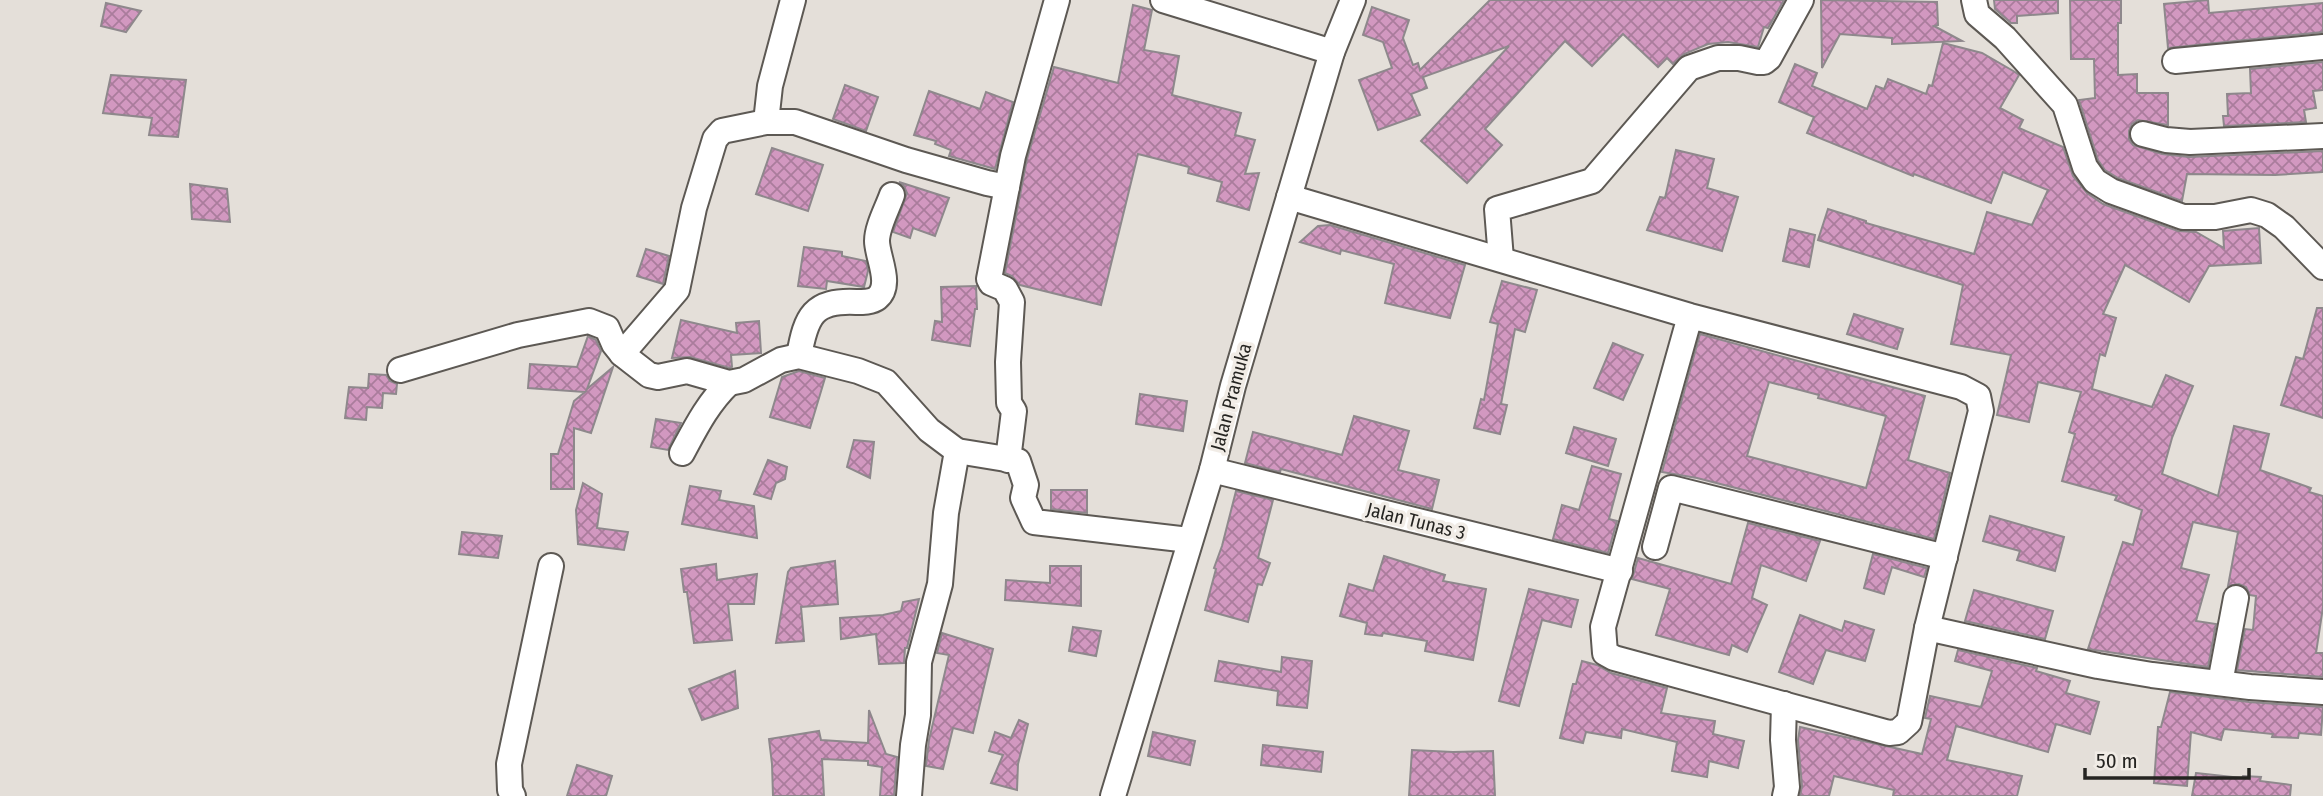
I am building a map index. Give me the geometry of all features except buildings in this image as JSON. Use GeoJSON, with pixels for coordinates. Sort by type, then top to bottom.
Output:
{"type":"FeatureCollection","features":[{"type":"Feature","properties":{"kind":"street"},"geometry":{"type":"LineString","coordinates":[[766,122],[770,86],[793,0]]}},
{"type":"Feature","properties":{"kind":"street"},"geometry":{"type":"LineString","coordinates":[[1008,460],[1014,411],[1009,403],[1008,362],[1012,302],[1004,289],[991,283],[989,279],[1013,156],[1057,0]]}},
{"type":"Feature","properties":{"kind":"street"},"geometry":{"type":"LineString","coordinates":[[1163,0],[1332,52]]}},
{"type":"Feature","properties":{"kind":"street","name":"Jalan Pramuka"},"geometry":{"type":"LineString","coordinates":[[1113,796],[1212,470],[1233,386],[1332,52],[1353,0]]}},
{"type":"Feature","properties":{"kind":"street"},"geometry":{"type":"LineString","coordinates":[[1500,259],[1497,209],[1592,181],[1689,68],[1718,58],[1758,62],[1769,58],[1801,0]]}},
{"type":"Feature","properties":{"kind":"street"},"geometry":{"type":"LineString","coordinates":[[1974,0],[1977,14],[2005,38],[2065,106],[2085,167],[2095,181],[2111,191],[2183,217],[2215,217],[2251,210],[2267,215],[2284,227],[2323,267]]}},
{"type":"Feature","properties":{"kind":"street"},"geometry":{"type":"LineString","coordinates":[[2175,61],[2323,47]]}},
{"type":"Feature","properties":{"kind":"street"},"geometry":{"type":"LineString","coordinates":[[622,354],[677,290],[694,208],[715,139],[722,131],[766,122],[795,122],[906,160],[1007,187]]}},
{"type":"Feature","properties":{"kind":"street"},"geometry":{"type":"LineString","coordinates":[[2143,134],[2190,142],[2323,136]]}},
{"type":"Feature","properties":{"kind":"street"},"geometry":{"type":"LineString","coordinates":[[799,356],[803,335],[811,317],[823,304],[868,301],[876,299],[882,290],[883,273],[877,238],[892,195]]}},
{"type":"Feature","properties":{"kind":"street"},"geometry":{"type":"LineString","coordinates":[[1289,197],[1690,316],[1961,387],[1978,396],[1982,411],[1927,628],[1909,722],[1898,732],[1889,733],[1614,658],[1605,653],[1603,627],[1690,316]]}},
{"type":"Feature","properties":{"kind":"street"},"geometry":{"type":"LineString","coordinates":[[400,370],[518,335],[589,321],[607,328],[622,354],[649,375],[658,377],[687,371],[729,383],[744,380],[781,360],[799,356],[858,371],[886,382],[929,430],[957,451],[1018,461],[1026,485],[1023,498],[1034,522],[1189,540]]}},
{"type":"Feature","properties":{"kind":"street"},"geometry":{"type":"LineString","coordinates":[[682,453],[701,418],[729,383]]}},
{"type":"Feature","properties":{"kind":"street"},"geometry":{"type":"LineString","coordinates":[[909,796],[918,715],[919,662],[940,583],[946,513],[957,451]]}},
{"type":"Feature","properties":{"kind":"street","name":"Jalan Tunas 3"},"geometry":{"type":"LineString","coordinates":[[1212,470],[1619,571]]}},
{"type":"Feature","properties":{"kind":"street"},"geometry":{"type":"LineString","coordinates":[[1655,547],[1671,488],[1945,557]]}},
{"type":"Feature","properties":{"kind":"street"},"geometry":{"type":"LineString","coordinates":[[513,796],[510,790],[509,764],[551,566]]}},
{"type":"Feature","properties":{"kind":"street"},"geometry":{"type":"LineString","coordinates":[[2220,682],[2236,598]]}},
{"type":"Feature","properties":{"kind":"street"},"geometry":{"type":"LineString","coordinates":[[1927,628],[2098,666],[2152,675],[2323,692]]}},
{"type":"Feature","properties":{"kind":"street"},"geometry":{"type":"LineString","coordinates":[[1784,704],[1783,740],[1787,786],[1785,796]]}}]}
